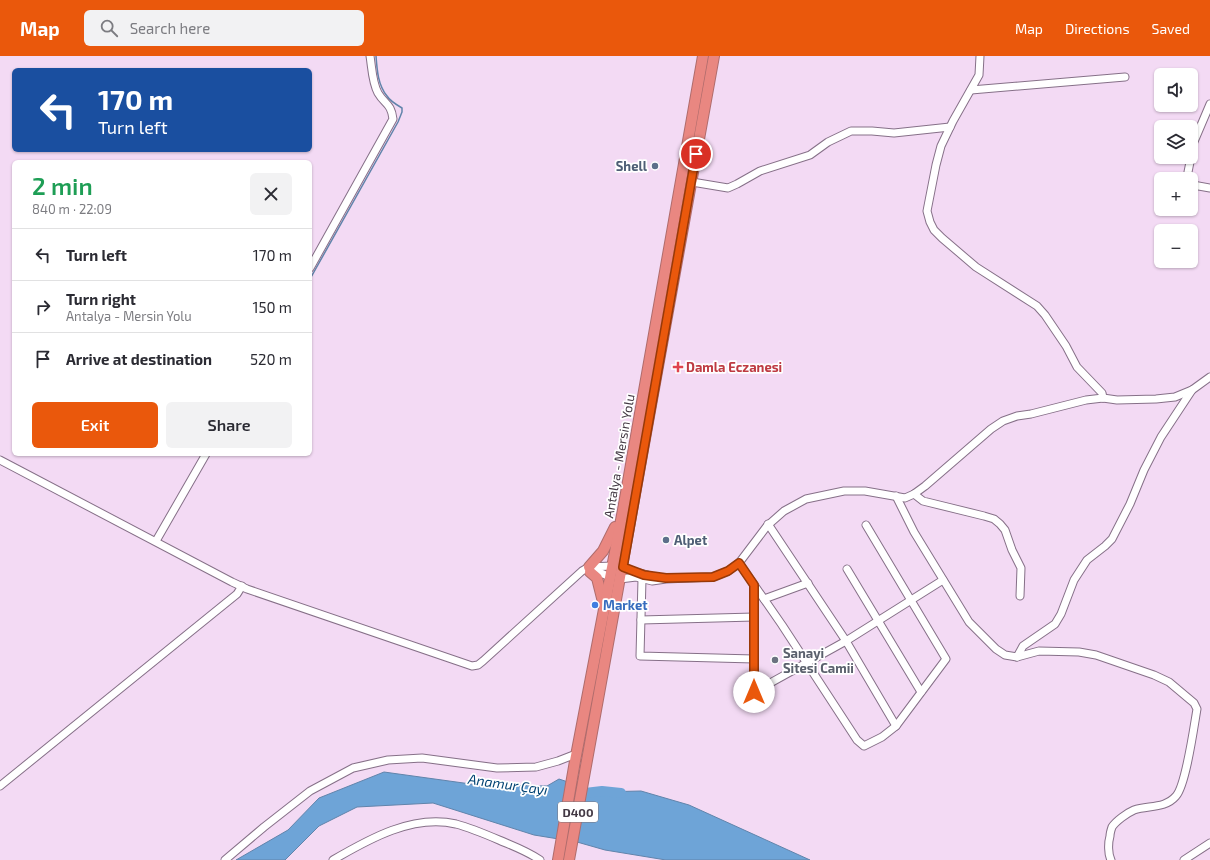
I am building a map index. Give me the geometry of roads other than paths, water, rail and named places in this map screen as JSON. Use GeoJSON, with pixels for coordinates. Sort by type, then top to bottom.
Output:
{"type":"FeatureCollection","features":[{"type":"Feature","properties":{"kind":"highway","name":"Antalya - Mersin Yolu"},"geometry":{"type":"LineString","coordinates":[[558,860],[575,757],[623,510],[704,56]]}},
{"type":"Feature","properties":{"kind":"highway","name":"Antalya - Mersin Yolu"},"geometry":{"type":"LineString","coordinates":[[570,860],[714,56]]}},
{"type":"Feature","properties":{"kind":"highway"},"geometry":{"type":"LineString","coordinates":[[604,608],[600,583],[597,578],[587,570],[608,544],[623,510]]}},
{"type":"Feature","properties":{"kind":"highway"},"geometry":{"type":"LineString","coordinates":[[612,566],[623,567]]}},
{"type":"Feature","properties":{"kind":"highway"},"geometry":{"type":"LineString","coordinates":[[610,577],[620,579]]}},
{"type":"Feature","properties":{"kind":"street"},"geometry":{"type":"LineString","coordinates":[[312,264],[393,119],[392,110],[378,92],[372,76],[370,56]]}},
{"type":"Feature","properties":{"kind":"street"},"geometry":{"type":"LineString","coordinates":[[980,56],[979,75],[941,146],[927,210],[930,222],[934,230],[976,267],[1037,306],[1066,346],[1077,367],[1102,393],[1103,398]]}},
{"type":"Feature","properties":{"kind":"street"},"geometry":{"type":"LineString","coordinates":[[971,90],[1125,77]]}},
{"type":"Feature","properties":{"kind":"street"},"geometry":{"type":"LineString","coordinates":[[1198,132],[1210,104]]}},
{"type":"Feature","properties":{"kind":"street"},"geometry":{"type":"LineString","coordinates":[[692,182],[728,188],[760,172],[810,155],[828,142],[851,131],[872,131],[894,134],[950,127]]}},
{"type":"Feature","properties":{"kind":"street"},"geometry":{"type":"LineString","coordinates":[[1198,186],[1210,188]]}},
{"type":"Feature","properties":{"kind":"street"},"geometry":{"type":"LineString","coordinates":[[623,567],[644,575],[666,578],[713,577],[728,571],[739,563],[768,524],[784,511],[806,499],[844,491],[865,491],[905,498],[914,494],[991,429],[1003,421],[1017,416],[1086,400],[1103,398],[1116,400],[1175,397],[1192,390],[1210,377]]}},
{"type":"Feature","properties":{"kind":"street"},"geometry":{"type":"LineString","coordinates":[[1017,657],[1023,646],[1054,624],[1061,614],[1074,580],[1087,560],[1112,539],[1161,437],[1192,390]]}},
{"type":"Feature","properties":{"kind":"street"},"geometry":{"type":"LineString","coordinates":[[156,541],[205,456]]}},
{"type":"Feature","properties":{"kind":"street"},"geometry":{"type":"LineString","coordinates":[[0,460],[242,586],[472,666],[478,665],[483,661],[587,570],[612,566]]}},
{"type":"Feature","properties":{"kind":"street"},"geometry":{"type":"LineString","coordinates":[[914,494],[923,501],[984,516],[994,519],[1000,524],[1005,530],[1012,550],[1021,568],[1020,596]]}},
{"type":"Feature","properties":{"kind":"street"},"geometry":{"type":"LineString","coordinates":[[896,496],[914,532],[969,622],[996,649],[1005,655],[1017,657],[1038,651],[1079,652],[1096,655],[1154,674],[1169,682],[1194,703],[1197,710],[1182,784],[1177,795],[1168,803],[1155,807],[1133,810],[1121,818],[1112,828],[1108,840],[1110,857],[1112,860]]}},
{"type":"Feature","properties":{"kind":"street"},"geometry":{"type":"LineString","coordinates":[[768,524],[846,640],[896,726]]}},
{"type":"Feature","properties":{"kind":"street"},"geometry":{"type":"LineString","coordinates":[[739,563],[858,740],[864,746],[882,737],[896,726],[946,659],[866,526]]}},
{"type":"Feature","properties":{"kind":"street"},"geometry":{"type":"LineString","coordinates":[[847,569],[922,692]]}},
{"type":"Feature","properties":{"kind":"street"},"geometry":{"type":"LineString","coordinates":[[587,570],[601,573],[610,577]]}},
{"type":"Feature","properties":{"kind":"street"},"geometry":{"type":"LineString","coordinates":[[620,579],[636,578],[652,581],[666,578]]}},
{"type":"Feature","properties":{"kind":"street"},"geometry":{"type":"LineString","coordinates":[[642,579],[640,656],[754,659]]}},
{"type":"Feature","properties":{"kind":"street"},"geometry":{"type":"LineString","coordinates":[[754,585],[754,692],[846,640],[943,580]]}},
{"type":"Feature","properties":{"kind":"street"},"geometry":{"type":"LineString","coordinates":[[764,599],[808,583]]}},
{"type":"Feature","properties":{"kind":"street"},"geometry":{"type":"LineString","coordinates":[[0,786],[237,594],[242,586]]}},
{"type":"Feature","properties":{"kind":"street"},"geometry":{"type":"LineString","coordinates":[[641,620],[754,617]]}},
{"type":"Feature","properties":{"kind":"street"},"geometry":{"type":"LineString","coordinates":[[225,860],[310,791],[353,768],[388,760],[422,758],[497,768],[536,767],[575,757]]}},
{"type":"Feature","properties":{"kind":"street"},"geometry":{"type":"LineString","coordinates":[[333,860],[388,831],[415,824],[437,822],[456,824],[488,835],[540,860]]}},
{"type":"Feature","properties":{"kind":"street"},"geometry":{"type":"LineString","coordinates":[[1184,860],[1210,843]]}},
{"type":"Feature","properties":{"kind":"water"},"geometry":{"type":"Polygon","coordinates":[[[384,772],[478,785],[547,786],[559,779],[598,792],[641,791],[689,805],[810,860],[666,860],[605,850],[577,842],[534,835],[433,803],[357,807],[319,826],[285,860],[236,860],[288,830],[319,798],[384,772]]]}},
{"type":"Feature","properties":{"kind":"waterway"},"geometry":{"type":"LineString","coordinates":[[312,275],[398,122],[402,112],[402,108],[390,100],[384,92],[380,82],[376,56]]}},
{"type":"Feature","properties":{"kind":"waterway","name":"Anamur Çayı"},"geometry":{"type":"LineString","coordinates":[[585,793],[602,791],[621,793]]}},
{"type":"Feature","properties":{"kind":"place","name":"Shell"},"geometry":{"type":"Point","coordinates":[655,166]}},
{"type":"Feature","properties":{"kind":"place","name":"Damla Eczanesi"},"geometry":{"type":"Point","coordinates":[678,367]}},
{"type":"Feature","properties":{"kind":"place","name":"Alpet"},"geometry":{"type":"Point","coordinates":[666,540]}},
{"type":"Feature","properties":{"kind":"place","name":"Market"},"geometry":{"type":"Point","coordinates":[595,605]}},
{"type":"Feature","properties":{"kind":"place","name":"Sanayi Sitesi Camii"},"geometry":{"type":"Point","coordinates":[775,660]}}]}
